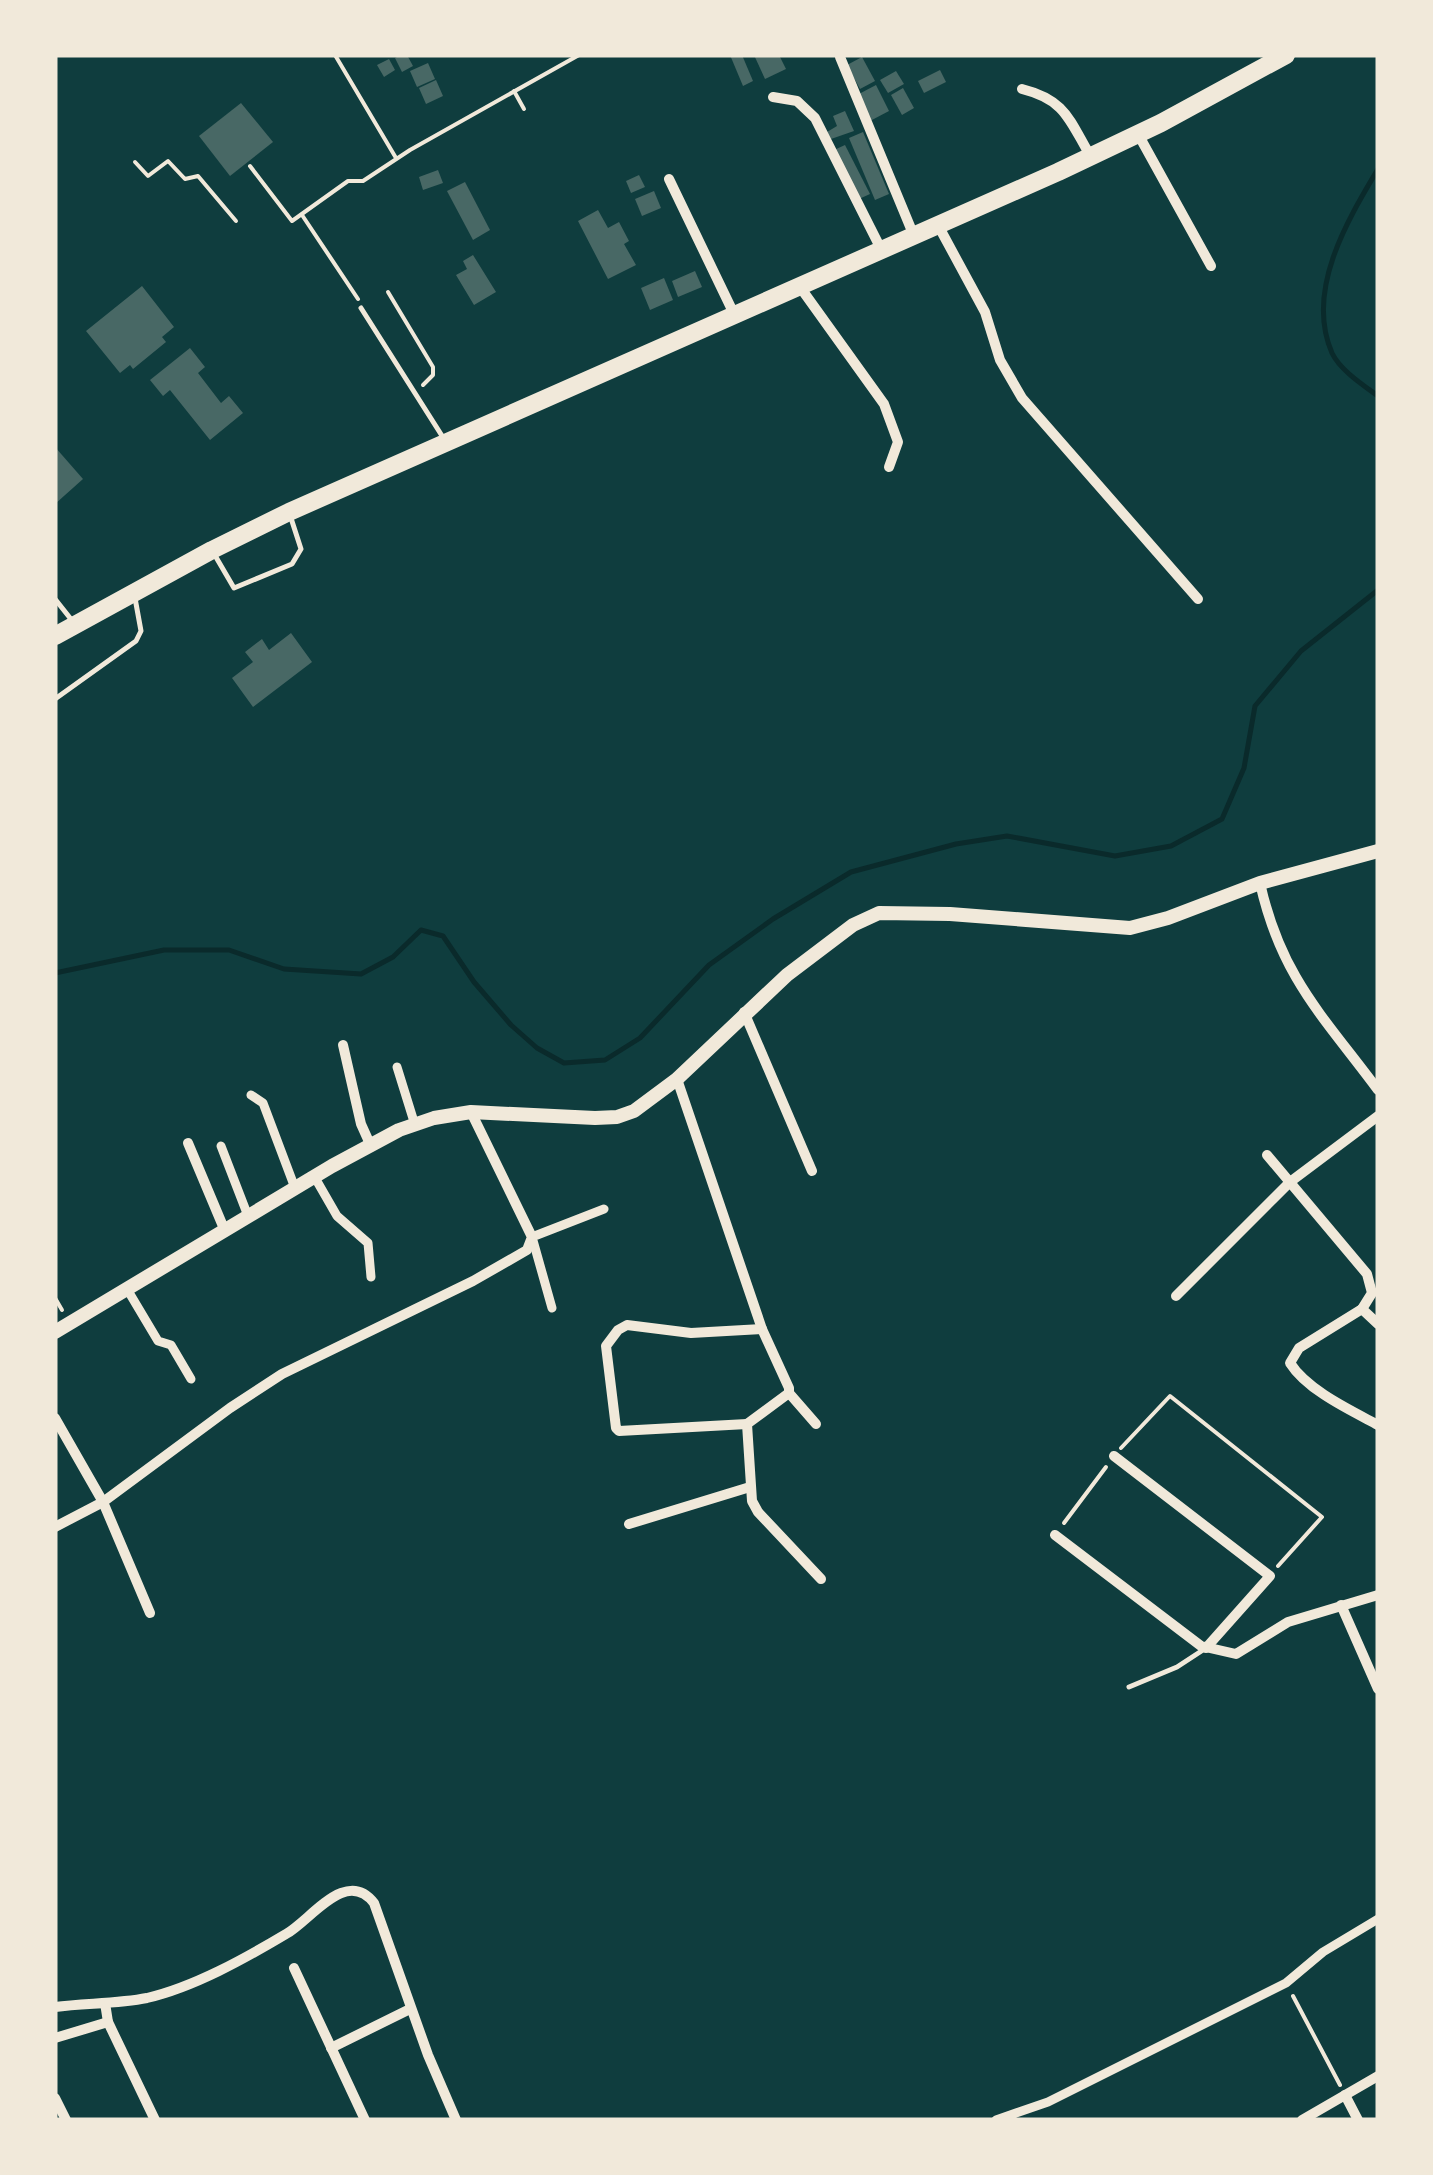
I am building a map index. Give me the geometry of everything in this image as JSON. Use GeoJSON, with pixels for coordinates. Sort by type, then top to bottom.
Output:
{"type":"FeatureCollection","features":[{"type":"Feature","properties":{"kind":"main road"},"geometry":{"type":"LineString","coordinates":[[55,636],[290,512],[883,252],[1138,134],[1286,55]]}},
{"type":"Feature","properties":{"kind":"street"},"geometry":{"type":"LineString","coordinates":[[840,57],[914,236]]}},
{"type":"Feature","properties":{"kind":"street"},"geometry":{"type":"LineString","coordinates":[[1022,89],[1044,95],[1062,108],[1091,156]]}},
{"type":"Feature","properties":{"kind":"street"},"geometry":{"type":"LineString","coordinates":[[773,97],[798,102],[815,118],[883,252]]}},
{"type":"Feature","properties":{"kind":"street"},"geometry":{"type":"LineString","coordinates":[[1138,134],[1211,266]]}},
{"type":"Feature","properties":{"kind":"street"},"geometry":{"type":"LineString","coordinates":[[669,179],[736,317]]}},
{"type":"Feature","properties":{"kind":"street"},"geometry":{"type":"LineString","coordinates":[[939,226],[985,312],[1000,360],[1022,398],[1198,599]]}},
{"type":"Feature","properties":{"kind":"street"},"geometry":{"type":"LineString","coordinates":[[800,288],[884,404],[898,442],[889,467]]}},
{"type":"Feature","properties":{"kind":"street"},"geometry":{"type":"LineString","coordinates":[[55,1332],[314,1176],[370,1144],[415,1125],[471,1112],[617,1117],[646,1104],[744,1012],[821,948],[879,912],[1130,928],[1260,883],[1378,851]]}},
{"type":"Feature","properties":{"kind":"street"},"geometry":{"type":"LineString","coordinates":[[1260,883],[1269,924],[1299,988],[1378,1090]]}},
{"type":"Feature","properties":{"kind":"street"},"geometry":{"type":"LineString","coordinates":[[744,1012],[812,1171]]}},
{"type":"Feature","properties":{"kind":"street"},"geometry":{"type":"LineString","coordinates":[[343,1045],[361,1124],[370,1144]]}},
{"type":"Feature","properties":{"kind":"street"},"geometry":{"type":"LineString","coordinates":[[397,1067],[415,1125]]}},
{"type":"Feature","properties":{"kind":"street"},"geometry":{"type":"LineString","coordinates":[[677,1079],[762,1329],[789,1393],[816,1424]]}},
{"type":"Feature","properties":{"kind":"street"},"geometry":{"type":"LineString","coordinates":[[252,1095],[262,1103],[296,1188]]}},
{"type":"Feature","properties":{"kind":"street"},"geometry":{"type":"LineString","coordinates":[[471,1112],[532,1237],[552,1308]]}},
{"type":"Feature","properties":{"kind":"street"},"geometry":{"type":"LineString","coordinates":[[1176,1296],[1290,1182],[1378,1116]]}},
{"type":"Feature","properties":{"kind":"street"},"geometry":{"type":"LineString","coordinates":[[188,1143],[225,1231]]}},
{"type":"Feature","properties":{"kind":"street"},"geometry":{"type":"LineString","coordinates":[[221,1146],[248,1216]]}},
{"type":"Feature","properties":{"kind":"street"},"geometry":{"type":"LineString","coordinates":[[1266,1155],[1368,1274],[1372,1293],[1362,1309],[1299,1348],[1290,1363],[1301,1376],[1378,1425]]}},
{"type":"Feature","properties":{"kind":"street"},"geometry":{"type":"LineString","coordinates":[[314,1176],[337,1216],[368,1243],[372,1277]]}},
{"type":"Feature","properties":{"kind":"street"},"geometry":{"type":"LineString","coordinates":[[55,1528],[103,1502],[269,1382],[473,1281],[527,1250],[532,1237],[604,1208]]}},
{"type":"Feature","properties":{"kind":"street"},"geometry":{"type":"LineString","coordinates":[[127,1289],[158,1342],[171,1345],[192,1379]]}},
{"type":"Feature","properties":{"kind":"street"},"geometry":{"type":"LineString","coordinates":[[1362,1309],[1378,1324]]}},
{"type":"Feature","properties":{"kind":"street"},"geometry":{"type":"LineString","coordinates":[[762,1329],[692,1333],[626,1325],[618,1330],[606,1346],[616,1428],[620,1432],[747,1424],[789,1393]]}},
{"type":"Feature","properties":{"kind":"street"},"geometry":{"type":"LineString","coordinates":[[55,1418],[103,1502],[150,1613]]}},
{"type":"Feature","properties":{"kind":"street"},"geometry":{"type":"LineString","coordinates":[[747,1424],[750,1487],[758,1512],[821,1579]]}},
{"type":"Feature","properties":{"kind":"street"},"geometry":{"type":"LineString","coordinates":[[1114,1456],[1270,1576],[1206,1648]]}},
{"type":"Feature","properties":{"kind":"street"},"geometry":{"type":"LineString","coordinates":[[629,1524],[750,1487]]}},
{"type":"Feature","properties":{"kind":"street"},"geometry":{"type":"LineString","coordinates":[[1055,1535],[1206,1648],[1236,1654],[1288,1622],[1378,1595]]}},
{"type":"Feature","properties":{"kind":"street"},"geometry":{"type":"LineString","coordinates":[[1341,1605],[1378,1689]]}},
{"type":"Feature","properties":{"kind":"street"},"geometry":{"type":"LineString","coordinates":[[55,2007],[164,1993],[290,1932],[330,1899],[349,1890],[364,1894],[374,1904],[410,2009],[456,2120]]}},
{"type":"Feature","properties":{"kind":"street"},"geometry":{"type":"LineString","coordinates":[[996,2120],[1048,2102],[1286,1983],[1323,1952],[1378,1919]]}},
{"type":"Feature","properties":{"kind":"street"},"geometry":{"type":"LineString","coordinates":[[294,1968],[365,2120]]}},
{"type":"Feature","properties":{"kind":"street"},"geometry":{"type":"LineString","coordinates":[[105,2002],[108,2022],[155,2120]]}},
{"type":"Feature","properties":{"kind":"street"},"geometry":{"type":"LineString","coordinates":[[331,2048],[410,2009]]}},
{"type":"Feature","properties":{"kind":"street"},"geometry":{"type":"LineString","coordinates":[[55,2038],[108,2022]]}},
{"type":"Feature","properties":{"kind":"street"},"geometry":{"type":"LineString","coordinates":[[1302,2120],[1378,2076]]}},
{"type":"Feature","properties":{"kind":"street"},"geometry":{"type":"LineString","coordinates":[[1345,2095],[1358,2120]]}},
{"type":"Feature","properties":{"kind":"street"},"geometry":{"type":"LineString","coordinates":[[55,2098],[66,2120]]}},
{"type":"Feature","properties":{"kind":"lane"},"geometry":{"type":"LineString","coordinates":[[362,308],[445,442]]}},
{"type":"Feature","properties":{"kind":"lane"},"geometry":{"type":"LineString","coordinates":[[212,550],[234,588],[292,564],[301,549],[290,512]]}},
{"type":"Feature","properties":{"kind":"lane"},"geometry":{"type":"LineString","coordinates":[[55,699],[136,641],[140,631],[135,594]]}},
{"type":"Feature","properties":{"kind":"lane"},"geometry":{"type":"LineString","coordinates":[[55,599],[76,625]]}},
{"type":"Feature","properties":{"kind":"lane"},"geometry":{"type":"LineString","coordinates":[[1129,1687],[1177,1667],[1206,1648]]}},
{"type":"Feature","properties":{"kind":"path"},"geometry":{"type":"LineString","coordinates":[[335,55],[396,159]]}},
{"type":"Feature","properties":{"kind":"path"},"geometry":{"type":"LineString","coordinates":[[250,166],[292,221],[348,181],[363,181],[579,55]]}},
{"type":"Feature","properties":{"kind":"path"},"geometry":{"type":"LineString","coordinates":[[514,91],[524,109]]}},
{"type":"Feature","properties":{"kind":"path"},"geometry":{"type":"LineString","coordinates":[[136,162],[148,176],[168,160],[185,179],[198,176],[236,221]]}},
{"type":"Feature","properties":{"kind":"path"},"geometry":{"type":"LineString","coordinates":[[301,214],[362,308]]}},
{"type":"Feature","properties":{"kind":"path"},"geometry":{"type":"LineString","coordinates":[[388,292],[433,366],[428,382],[414,391]]}},
{"type":"Feature","properties":{"kind":"path"},"geometry":{"type":"LineString","coordinates":[[1055,1535],[1114,1456],[1170,1396],[1322,1517],[1270,1576]]}},
{"type":"Feature","properties":{"kind":"path"},"geometry":{"type":"LineString","coordinates":[[1286,1983],[1345,2095]]}},
{"type":"Feature","properties":{"kind":"building"},"geometry":{"type":"Polygon","coordinates":[[[407,55],[413,66],[402,72],[395,58],[407,55]]]}},
{"type":"Feature","properties":{"kind":"building"},"geometry":{"type":"Polygon","coordinates":[[[730,55],[742,55],[753,81],[743,86],[730,55]]]}},
{"type":"Feature","properties":{"kind":"building"},"geometry":{"type":"Polygon","coordinates":[[[754,55],[779,55],[786,69],[765,79],[754,55]]]}},
{"type":"Feature","properties":{"kind":"building"},"geometry":{"type":"Polygon","coordinates":[[[862,57],[875,81],[860,89],[847,65],[862,57]]]}},
{"type":"Feature","properties":{"kind":"building"},"geometry":{"type":"Polygon","coordinates":[[[389,59],[395,70],[384,77],[377,65],[389,59]]]}},
{"type":"Feature","properties":{"kind":"building"},"geometry":{"type":"Polygon","coordinates":[[[428,63],[435,79],[417,87],[410,71],[428,63]]]}},
{"type":"Feature","properties":{"kind":"building"},"geometry":{"type":"Polygon","coordinates":[[[940,70],[946,82],[924,93],[918,81],[940,70]]]}},
{"type":"Feature","properties":{"kind":"building"},"geometry":{"type":"Polygon","coordinates":[[[896,71],[904,84],[888,93],[880,80],[896,71]]]}},
{"type":"Feature","properties":{"kind":"building"},"geometry":{"type":"Polygon","coordinates":[[[436,80],[443,96],[426,104],[419,88],[436,80]]]}},
{"type":"Feature","properties":{"kind":"building"},"geometry":{"type":"Polygon","coordinates":[[[876,85],[889,111],[870,121],[857,95],[876,85]]]}},
{"type":"Feature","properties":{"kind":"building"},"geometry":{"type":"Polygon","coordinates":[[[903,88],[914,108],[902,115],[891,95],[903,88]]]}},
{"type":"Feature","properties":{"kind":"building"},"geometry":{"type":"Polygon","coordinates":[[[241,103],[273,142],[230,176],[199,136],[241,103]]]}},
{"type":"Feature","properties":{"kind":"building"},"geometry":{"type":"Polygon","coordinates":[[[845,111],[854,131],[831,139],[827,132],[837,126],[833,116],[845,111]]]}},
{"type":"Feature","properties":{"kind":"building"},"geometry":{"type":"Polygon","coordinates":[[[863,132],[889,194],[875,200],[849,138],[863,132]]]}},
{"type":"Feature","properties":{"kind":"building"},"geometry":{"type":"Polygon","coordinates":[[[845,145],[870,194],[859,199],[834,150],[845,145]]]}},
{"type":"Feature","properties":{"kind":"building"},"geometry":{"type":"Polygon","coordinates":[[[438,170],[443,183],[423,190],[419,177],[438,170]]]}},
{"type":"Feature","properties":{"kind":"building"},"geometry":{"type":"Polygon","coordinates":[[[639,175],[645,187],[631,193],[626,181],[639,175]]]}},
{"type":"Feature","properties":{"kind":"building"},"geometry":{"type":"Polygon","coordinates":[[[465,182],[490,230],[473,240],[447,191],[465,182]]]}},
{"type":"Feature","properties":{"kind":"building"},"geometry":{"type":"Polygon","coordinates":[[[654,191],[661,208],[642,216],[635,199],[654,191]]]}},
{"type":"Feature","properties":{"kind":"building"},"geometry":{"type":"Polygon","coordinates":[[[598,210],[608,228],[619,222],[629,241],[624,244],[636,265],[608,279],[578,221],[598,210]]]}},
{"type":"Feature","properties":{"kind":"building"},"geometry":{"type":"Polygon","coordinates":[[[473,255],[496,292],[474,305],[456,275],[467,269],[463,261],[473,255]]]}},
{"type":"Feature","properties":{"kind":"building"},"geometry":{"type":"Polygon","coordinates":[[[695,271],[702,287],[678,297],[672,281],[695,271]]]}},
{"type":"Feature","properties":{"kind":"building"},"geometry":{"type":"Polygon","coordinates":[[[664,278],[673,300],[650,310],[641,288],[664,278]]]}},
{"type":"Feature","properties":{"kind":"building"},"geometry":{"type":"Polygon","coordinates":[[[142,286],[174,327],[162,337],[166,342],[133,369],[130,365],[120,373],[86,331],[142,286]]]}},
{"type":"Feature","properties":{"kind":"building"},"geometry":{"type":"Polygon","coordinates":[[[190,348],[205,367],[198,373],[221,403],[229,396],[243,413],[210,440],[170,390],[163,396],[150,380],[190,348]]]}},
{"type":"Feature","properties":{"kind":"building"},"geometry":{"type":"Polygon","coordinates":[[[55,447],[83,479],[55,504],[55,447]]]}},
{"type":"Feature","properties":{"kind":"building"},"geometry":{"type":"Polygon","coordinates":[[[291,633],[312,662],[253,707],[232,678],[253,662],[245,652],[262,639],[269,650],[291,633]]]}},
{"type":"Feature","properties":{"kind":"waterway"},"geometry":{"type":"LineString","coordinates":[[1378,169],[1333,257],[1323,305],[1332,353],[1352,377],[1378,396]]}},
{"type":"Feature","properties":{"kind":"waterway"},"geometry":{"type":"LineString","coordinates":[[55,973],[164,950],[229,950],[284,969],[361,974],[393,957],[421,930],[443,936],[474,982],[537,1048],[564,1063],[605,1060],[640,1038],[709,965],[773,919],[851,872],[956,844],[1007,836],[1115,856],[1171,846],[1222,819],[1244,768],[1255,706],[1301,651],[1378,590]]}}]}
